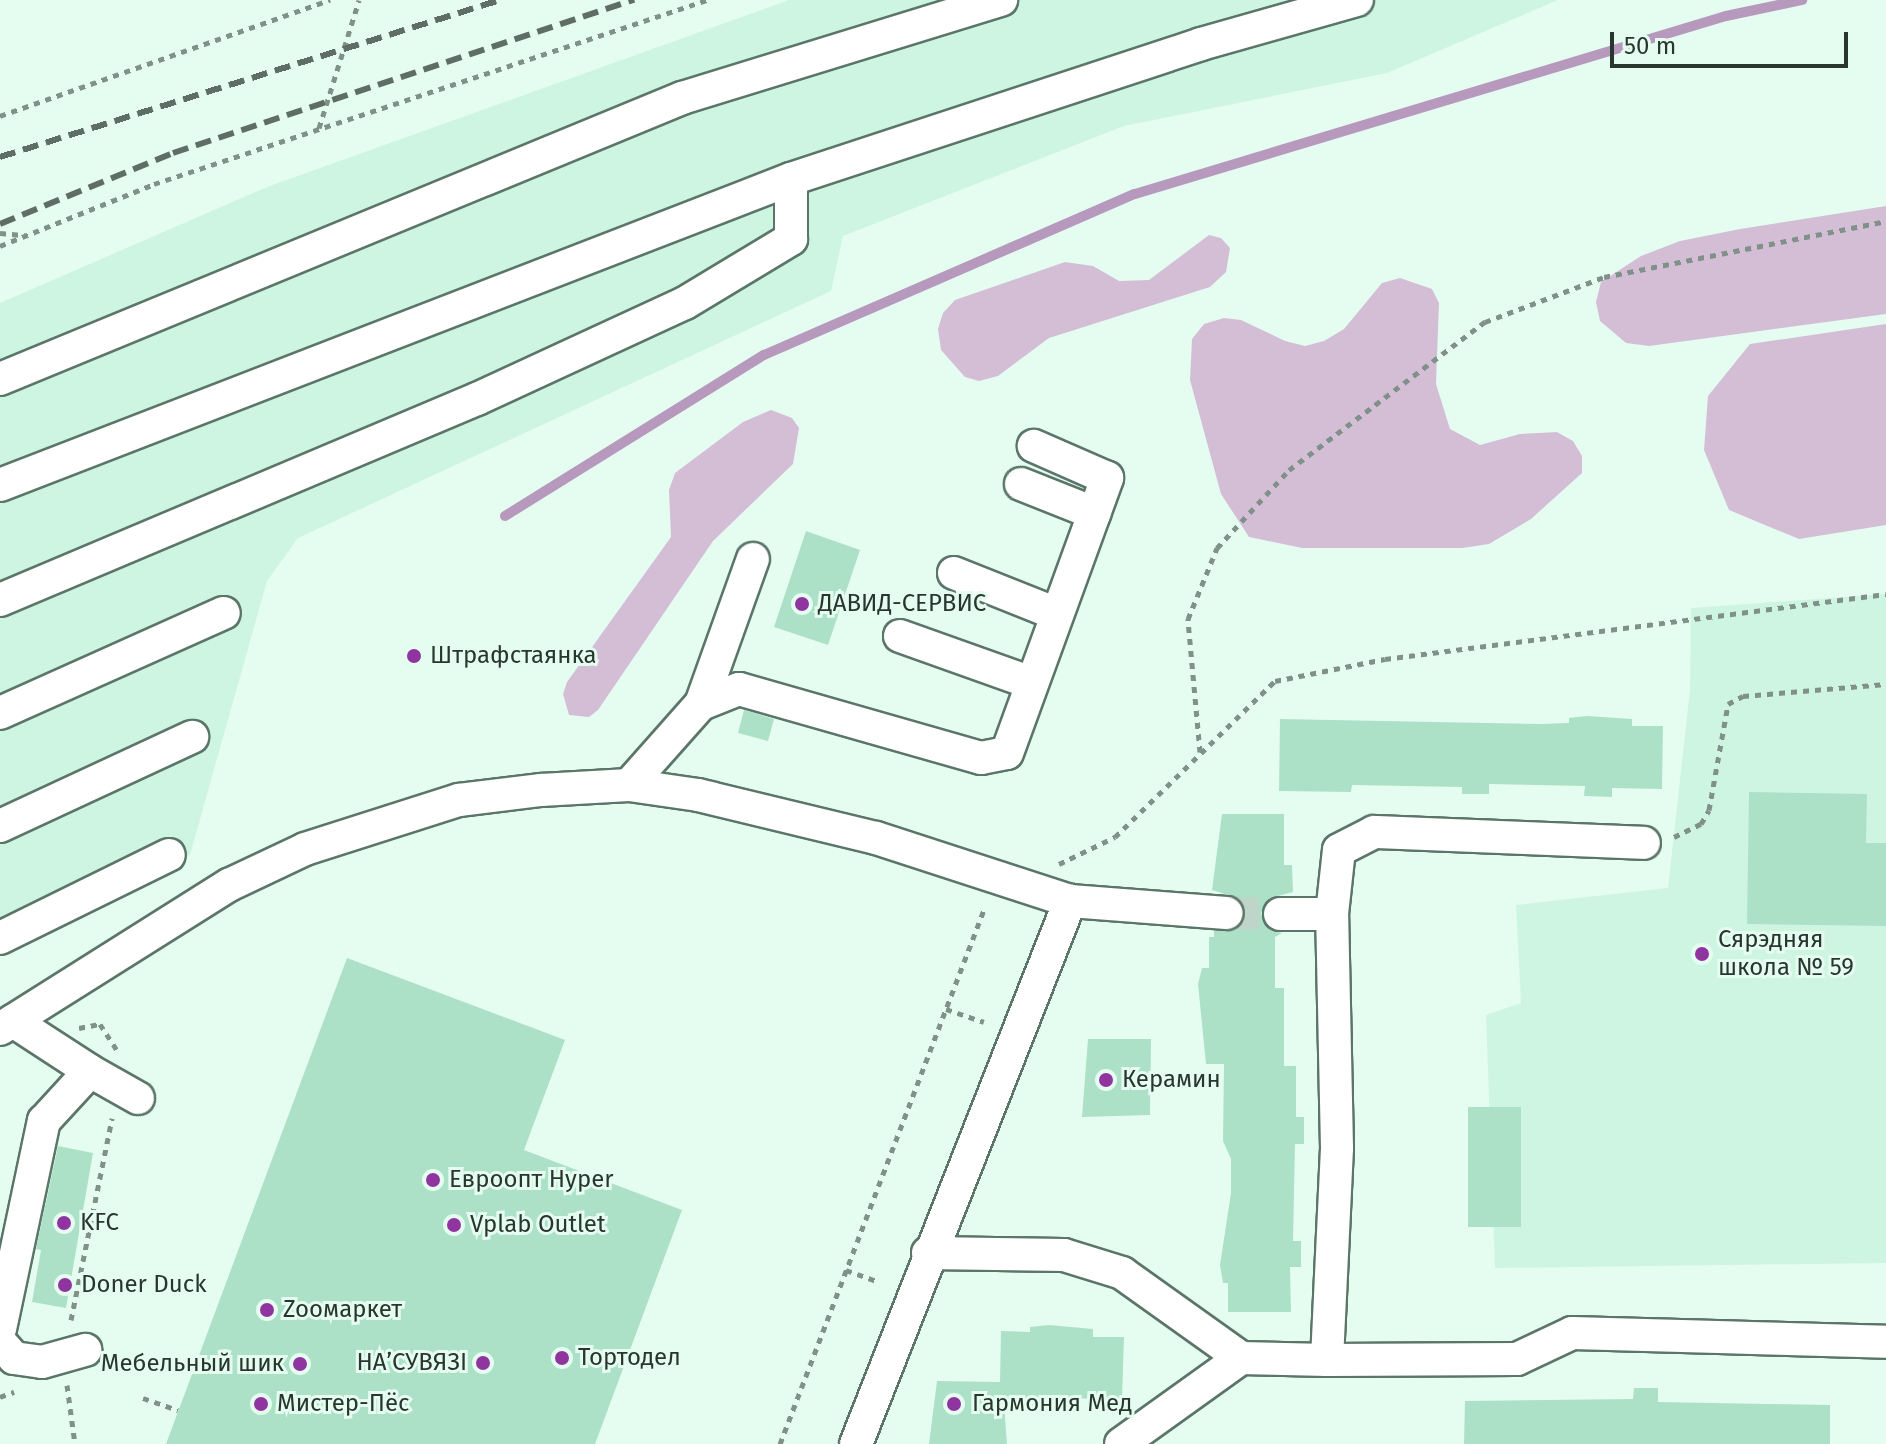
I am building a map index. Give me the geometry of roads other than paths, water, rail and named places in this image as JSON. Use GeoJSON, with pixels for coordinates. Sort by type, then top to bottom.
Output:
{"type":"FeatureCollection","features":[{"type":"Feature","properties":{"kind":"lane"},"geometry":{"type":"LineString","coordinates":[[0,379],[682,98],[1001,0]]}},
{"type":"Feature","properties":{"kind":"lane"},"geometry":{"type":"LineString","coordinates":[[0,485],[791,179],[1201,44],[1357,0]]}},
{"type":"Feature","properties":{"kind":"lane"},"geometry":{"type":"LineString","coordinates":[[0,600],[477,399],[685,303],[791,239],[791,179]]}},
{"type":"Feature","properties":{"kind":"lane"},"geometry":{"type":"LineString","coordinates":[[701,704],[739,689],[981,758],[1007,753],[1107,478],[1034,446]]}},
{"type":"Feature","properties":{"kind":"lane"},"geometry":{"type":"LineString","coordinates":[[1021,484],[1094,513]]}},
{"type":"Feature","properties":{"kind":"lane"},"geometry":{"type":"LineString","coordinates":[[629,785],[701,704],[753,559]]}},
{"type":"Feature","properties":{"kind":"lane"},"geometry":{"type":"LineString","coordinates":[[954,573],[1057,614]]}},
{"type":"Feature","properties":{"kind":"lane"},"geometry":{"type":"LineString","coordinates":[[0,713],[224,613]]}},
{"type":"Feature","properties":{"kind":"lane"},"geometry":{"type":"LineString","coordinates":[[900,636],[1032,683]]}},
{"type":"Feature","properties":{"kind":"lane"},"geometry":{"type":"LineString","coordinates":[[0,826],[192,737]]}},
{"type":"Feature","properties":{"kind":"lane"},"geometry":{"type":"LineString","coordinates":[[129,1092],[7,1025],[229,885],[305,849],[459,800],[629,785],[809,819],[1070,901],[1227,913]]}},
{"type":"Feature","properties":{"kind":"lane"},"geometry":{"type":"LineString","coordinates":[[1327,1360],[1337,1148],[1332,914],[1339,850],[1374,832],[1644,843]]}},
{"type":"Feature","properties":{"kind":"lane"},"geometry":{"type":"LineString","coordinates":[[0,938],[169,855]]}},
{"type":"Feature","properties":{"kind":"lane"},"geometry":{"type":"LineString","coordinates":[[856,1444],[928,1253],[1070,901]]}},
{"type":"Feature","properties":{"kind":"lane"},"geometry":{"type":"LineString","coordinates":[[1280,914],[1332,914]]}},
{"type":"Feature","properties":{"kind":"lane"},"geometry":{"type":"LineString","coordinates":[[0,1329],[44,1121],[90,1071]]}},
{"type":"Feature","properties":{"kind":"lane"},"geometry":{"type":"LineString","coordinates":[[928,1253],[1064,1255],[1122,1273],[1241,1358],[1517,1359],[1572,1333],[1886,1342]]}},
{"type":"Feature","properties":{"kind":"lane"},"geometry":{"type":"LineString","coordinates":[[0,1342],[14,1358],[42,1362],[74,1353]]}},
{"type":"Feature","properties":{"kind":"lane"},"geometry":{"type":"LineString","coordinates":[[1121,1444],[1241,1358]]}},
{"type":"Feature","properties":{"kind":"waterway"},"geometry":{"type":"LineString","coordinates":[[505,516],[764,355],[1135,194],[1726,16],[1802,0]]}},
{"type":"Feature","properties":{"kind":"tunnel"},"geometry":{"type":"LineString","coordinates":[[1227,913],[1280,914]]}},
{"type":"Feature","properties":{"kind":"railway"},"geometry":{"type":"LineString","coordinates":[[0,157],[500,0]]}},
{"type":"Feature","properties":{"kind":"railway"},"geometry":{"type":"LineString","coordinates":[[0,224],[173,153],[634,0]]}},
{"type":"Feature","properties":{"kind":"place","name":"ДАВИД-СЕРВИС"},"geometry":{"type":"Point","coordinates":[802,604]}},
{"type":"Feature","properties":{"kind":"place","name":"Штрафстаянка"},"geometry":{"type":"Point","coordinates":[414,656]}},
{"type":"Feature","properties":{"kind":"place","name":"Сярэдняя школа № 59"},"geometry":{"type":"Point","coordinates":[1702,954]}},
{"type":"Feature","properties":{"kind":"place","name":"Керамин"},"geometry":{"type":"Point","coordinates":[1106,1080]}},
{"type":"Feature","properties":{"kind":"place","name":"Евроопт Hyper"},"geometry":{"type":"Point","coordinates":[433,1180]}},
{"type":"Feature","properties":{"kind":"place","name":"KFC"},"geometry":{"type":"Point","coordinates":[64,1223]}},
{"type":"Feature","properties":{"kind":"place","name":"Vplab Outlet"},"geometry":{"type":"Point","coordinates":[454,1225]}},
{"type":"Feature","properties":{"kind":"place","name":"Doner Duck"},"geometry":{"type":"Point","coordinates":[65,1285]}},
{"type":"Feature","properties":{"kind":"place","name":"Zooмаркет"},"geometry":{"type":"Point","coordinates":[267,1310]}},
{"type":"Feature","properties":{"kind":"place","name":"Тортодел"},"geometry":{"type":"Point","coordinates":[562,1358]}},
{"type":"Feature","properties":{"kind":"place","name":"НАʼСУВЯЗІ"},"geometry":{"type":"Point","coordinates":[483,1363]}},
{"type":"Feature","properties":{"kind":"place","name":"Мебельный шик"},"geometry":{"type":"Point","coordinates":[300,1364]}},
{"type":"Feature","properties":{"kind":"place","name":"Мистер-Пёс"},"geometry":{"type":"Point","coordinates":[261,1404]}},
{"type":"Feature","properties":{"kind":"place","name":"Гармония Мед"},"geometry":{"type":"Point","coordinates":[954,1404]}}]}
